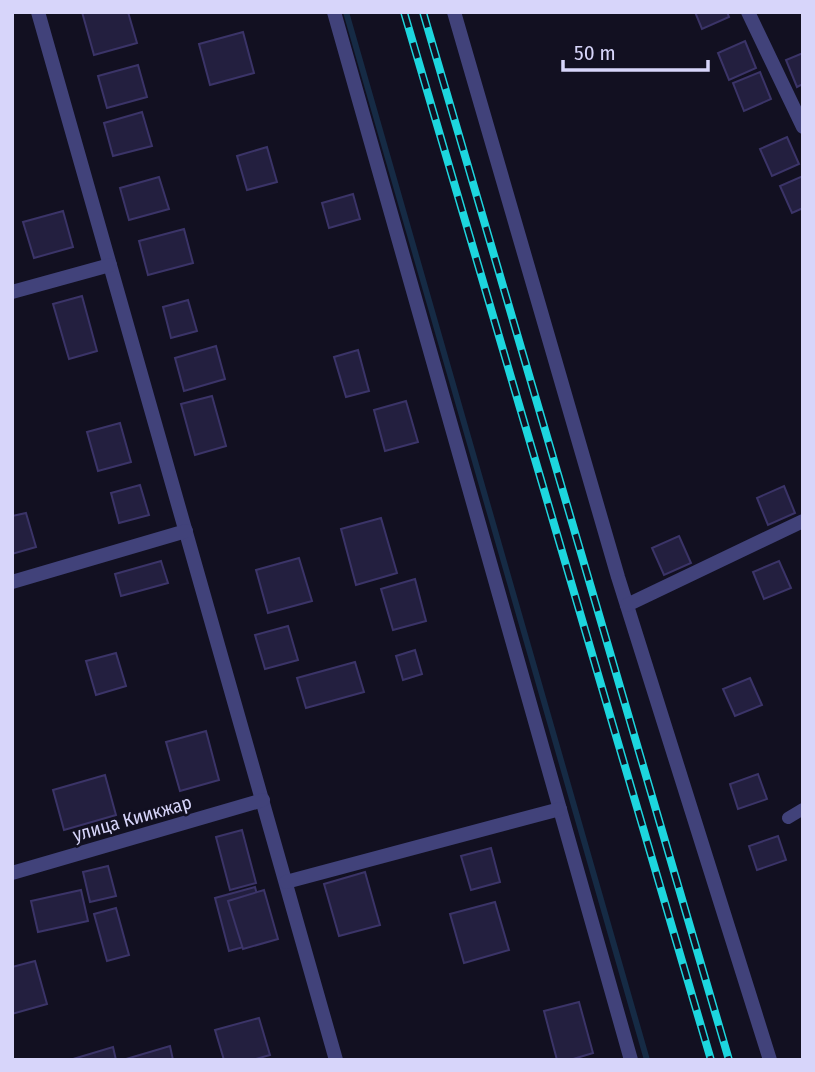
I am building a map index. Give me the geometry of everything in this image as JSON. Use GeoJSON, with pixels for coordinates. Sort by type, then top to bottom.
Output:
{"type":"FeatureCollection","features":[{"type":"Feature","properties":{"kind":"street"},"geometry":{"type":"LineString","coordinates":[[38,12],[336,1060]]}},
{"type":"Feature","properties":{"kind":"street"},"geometry":{"type":"LineString","coordinates":[[334,12],[631,1060]]}},
{"type":"Feature","properties":{"kind":"street"},"geometry":{"type":"LineString","coordinates":[[454,12],[627,605],[770,1060]]}},
{"type":"Feature","properties":{"kind":"street"},"geometry":{"type":"LineString","coordinates":[[748,12],[803,127]]}},
{"type":"Feature","properties":{"kind":"street"},"geometry":{"type":"LineString","coordinates":[[12,292],[110,265]]}},
{"type":"Feature","properties":{"kind":"street"},"geometry":{"type":"LineString","coordinates":[[627,605],[803,521]]}},
{"type":"Feature","properties":{"kind":"street"},"geometry":{"type":"LineString","coordinates":[[12,582],[186,531]]}},
{"type":"Feature","properties":{"kind":"street","name":"улица Киикжар"},"geometry":{"type":"LineString","coordinates":[[12,873],[263,800]]}},
{"type":"Feature","properties":{"kind":"street"},"geometry":{"type":"LineString","coordinates":[[286,882],[560,809]]}},
{"type":"Feature","properties":{"kind":"lane"},"geometry":{"type":"LineString","coordinates":[[788,818],[803,810]]}},
{"type":"Feature","properties":{"kind":"building"},"geometry":{"type":"Polygon","coordinates":[[[82,12],[128,12],[137,43],[94,55],[82,12]]]}},
{"type":"Feature","properties":{"kind":"building"},"geometry":{"type":"Polygon","coordinates":[[[695,12],[727,12],[729,17],[702,29],[695,12]]]}},
{"type":"Feature","properties":{"kind":"building"},"geometry":{"type":"Polygon","coordinates":[[[243,32],[254,73],[210,85],[199,44],[243,32]]]}},
{"type":"Feature","properties":{"kind":"building"},"geometry":{"type":"Polygon","coordinates":[[[745,41],[756,68],[729,80],[718,53],[745,41]]]}},
{"type":"Feature","properties":{"kind":"building"},"geometry":{"type":"Polygon","coordinates":[[[803,53],[803,84],[797,87],[786,60],[803,53]]]}},
{"type":"Feature","properties":{"kind":"building"},"geometry":{"type":"Polygon","coordinates":[[[138,65],[147,97],[107,108],[98,76],[138,65]]]}},
{"type":"Feature","properties":{"kind":"building"},"geometry":{"type":"Polygon","coordinates":[[[760,72],[771,99],[744,111],[733,83],[760,72]]]}},
{"type":"Feature","properties":{"kind":"building"},"geometry":{"type":"Polygon","coordinates":[[[142,112],[152,146],[113,156],[104,123],[142,112]]]}},
{"type":"Feature","properties":{"kind":"building"},"geometry":{"type":"Polygon","coordinates":[[[787,137],[799,164],[772,176],[760,149],[787,137]]]}},
{"type":"Feature","properties":{"kind":"building"},"geometry":{"type":"Polygon","coordinates":[[[267,147],[277,182],[247,190],[237,156],[267,147]]]}},
{"type":"Feature","properties":{"kind":"building"},"geometry":{"type":"Polygon","coordinates":[[[803,176],[803,208],[792,213],[780,186],[803,176]]]}},
{"type":"Feature","properties":{"kind":"building"},"geometry":{"type":"Polygon","coordinates":[[[159,177],[169,209],[129,220],[120,188],[159,177]]]}},
{"type":"Feature","properties":{"kind":"building"},"geometry":{"type":"Polygon","coordinates":[[[353,194],[360,219],[329,228],[322,203],[353,194]]]}},
{"type":"Feature","properties":{"kind":"building"},"geometry":{"type":"Polygon","coordinates":[[[63,211],[73,247],[34,258],[23,222],[63,211]]]}},
{"type":"Feature","properties":{"kind":"building"},"geometry":{"type":"Polygon","coordinates":[[[184,229],[193,263],[148,275],[139,241],[184,229]]]}},
{"type":"Feature","properties":{"kind":"building"},"geometry":{"type":"Polygon","coordinates":[[[82,296],[97,351],[69,359],[53,304],[82,296]]]}},
{"type":"Feature","properties":{"kind":"building"},"geometry":{"type":"Polygon","coordinates":[[[188,300],[197,331],[171,338],[163,307],[188,300]]]}},
{"type":"Feature","properties":{"kind":"building"},"geometry":{"type":"Polygon","coordinates":[[[216,346],[225,379],[184,391],[175,358],[216,346]]]}},
{"type":"Feature","properties":{"kind":"building"},"geometry":{"type":"Polygon","coordinates":[[[358,350],[369,391],[346,397],[334,357],[358,350]]]}},
{"type":"Feature","properties":{"kind":"building"},"geometry":{"type":"Polygon","coordinates":[[[212,396],[226,446],[195,455],[181,404],[212,396]]]}},
{"type":"Feature","properties":{"kind":"building"},"geometry":{"type":"Polygon","coordinates":[[[406,401],[418,442],[385,451],[374,410],[406,401]]]}},
{"type":"Feature","properties":{"kind":"building"},"geometry":{"type":"Polygon","coordinates":[[[120,423],[131,462],[98,471],[87,432],[120,423]]]}},
{"type":"Feature","properties":{"kind":"building"},"geometry":{"type":"Polygon","coordinates":[[[140,485],[149,515],[119,523],[111,493],[140,485]]]}},
{"type":"Feature","properties":{"kind":"building"},"geometry":{"type":"Polygon","coordinates":[[[784,486],[795,513],[768,525],[757,498],[784,486]]]}},
{"type":"Feature","properties":{"kind":"building"},"geometry":{"type":"Polygon","coordinates":[[[26,513],[36,547],[12,554],[12,516],[26,513]]]}},
{"type":"Feature","properties":{"kind":"building"},"geometry":{"type":"Polygon","coordinates":[[[381,518],[397,573],[356,585],[341,529],[381,518]]]}},
{"type":"Feature","properties":{"kind":"building"},"geometry":{"type":"Polygon","coordinates":[[[679,536],[691,563],[664,575],[652,548],[679,536]]]}},
{"type":"Feature","properties":{"kind":"building"},"geometry":{"type":"Polygon","coordinates":[[[299,558],[312,601],[268,613],[256,570],[299,558]]]}},
{"type":"Feature","properties":{"kind":"building"},"geometry":{"type":"Polygon","coordinates":[[[161,561],[168,583],[121,596],[115,574],[161,561]]]}},
{"type":"Feature","properties":{"kind":"building"},"geometry":{"type":"Polygon","coordinates":[[[779,561],[791,588],[764,599],[753,572],[779,561]]]}},
{"type":"Feature","properties":{"kind":"building"},"geometry":{"type":"Polygon","coordinates":[[[415,579],[426,621],[393,630],[381,589],[415,579]]]}},
{"type":"Feature","properties":{"kind":"building"},"geometry":{"type":"Polygon","coordinates":[[[288,626],[298,660],[265,669],[255,635],[288,626]]]}},
{"type":"Feature","properties":{"kind":"building"},"geometry":{"type":"Polygon","coordinates":[[[415,650],[422,674],[403,680],[396,656],[415,650]]]}},
{"type":"Feature","properties":{"kind":"building"},"geometry":{"type":"Polygon","coordinates":[[[116,653],[126,686],[96,695],[86,661],[116,653]]]}},
{"type":"Feature","properties":{"kind":"building"},"geometry":{"type":"Polygon","coordinates":[[[355,662],[364,692],[306,708],[297,678],[355,662]]]}},
{"type":"Feature","properties":{"kind":"building"},"geometry":{"type":"Polygon","coordinates":[[[750,678],[762,705],[735,716],[723,689],[750,678]]]}},
{"type":"Feature","properties":{"kind":"building"},"geometry":{"type":"Polygon","coordinates":[[[206,731],[219,780],[180,791],[166,742],[206,731]]]}},
{"type":"Feature","properties":{"kind":"building"},"geometry":{"type":"Polygon","coordinates":[[[758,774],[767,799],[738,809],[730,784],[758,774]]]}},
{"type":"Feature","properties":{"kind":"building"},"geometry":{"type":"Polygon","coordinates":[[[105,775],[116,815],[64,830],[53,790],[105,775]]]}},
{"type":"Feature","properties":{"kind":"building"},"geometry":{"type":"Polygon","coordinates":[[[242,830],[256,883],[230,890],[216,837],[242,830]]]}},
{"type":"Feature","properties":{"kind":"building"},"geometry":{"type":"Polygon","coordinates":[[[778,836],[786,860],[757,870],[749,846],[778,836]]]}},
{"type":"Feature","properties":{"kind":"building"},"geometry":{"type":"Polygon","coordinates":[[[491,848],[500,882],[471,890],[461,856],[491,848]]]}},
{"type":"Feature","properties":{"kind":"building"},"geometry":{"type":"Polygon","coordinates":[[[108,866],[116,896],[90,902],[83,872],[108,866]]]}},
{"type":"Feature","properties":{"kind":"building"},"geometry":{"type":"Polygon","coordinates":[[[365,872],[380,925],[339,936],[324,884],[365,872]]]}},
{"type":"Feature","properties":{"kind":"building"},"geometry":{"type":"Polygon","coordinates":[[[255,887],[269,940],[229,951],[215,898],[255,887]]]}},
{"type":"Feature","properties":{"kind":"building"},"geometry":{"type":"Polygon","coordinates":[[[81,890],[88,921],[38,932],[31,901],[81,890]]]}},
{"type":"Feature","properties":{"kind":"building"},"geometry":{"type":"Polygon","coordinates":[[[264,890],[278,939],[243,949],[228,901],[264,890]]]}},
{"type":"Feature","properties":{"kind":"building"},"geometry":{"type":"Polygon","coordinates":[[[495,902],[509,950],[464,963],[450,914],[495,902]]]}},
{"type":"Feature","properties":{"kind":"building"},"geometry":{"type":"Polygon","coordinates":[[[116,908],[129,955],[107,961],[94,914],[116,908]]]}},
{"type":"Feature","properties":{"kind":"building"},"geometry":{"type":"Polygon","coordinates":[[[35,961],[47,1004],[12,1014],[12,967],[35,961]]]}},
{"type":"Feature","properties":{"kind":"building"},"geometry":{"type":"Polygon","coordinates":[[[579,1002],[593,1053],[570,1060],[557,1060],[544,1011],[579,1002]]]}},
{"type":"Feature","properties":{"kind":"building"},"geometry":{"type":"Polygon","coordinates":[[[259,1018],[270,1055],[252,1060],[224,1060],[215,1030],[259,1018]]]}},
{"type":"Feature","properties":{"kind":"building"},"geometry":{"type":"Polygon","coordinates":[[[170,1046],[173,1060],[126,1060],[126,1059],[170,1046]]]}},
{"type":"Feature","properties":{"kind":"building"},"geometry":{"type":"Polygon","coordinates":[[[113,1047],[116,1060],[73,1060],[73,1059],[113,1047]]]}},
{"type":"Feature","properties":{"kind":"waterway"},"geometry":{"type":"LineString","coordinates":[[346,12],[647,1060]]}},
{"type":"Feature","properties":{"kind":"railway"},"geometry":{"type":"LineString","coordinates":[[404,12],[711,1060]]}},
{"type":"Feature","properties":{"kind":"railway"},"geometry":{"type":"LineString","coordinates":[[423,12],[729,1060]]}}]}
